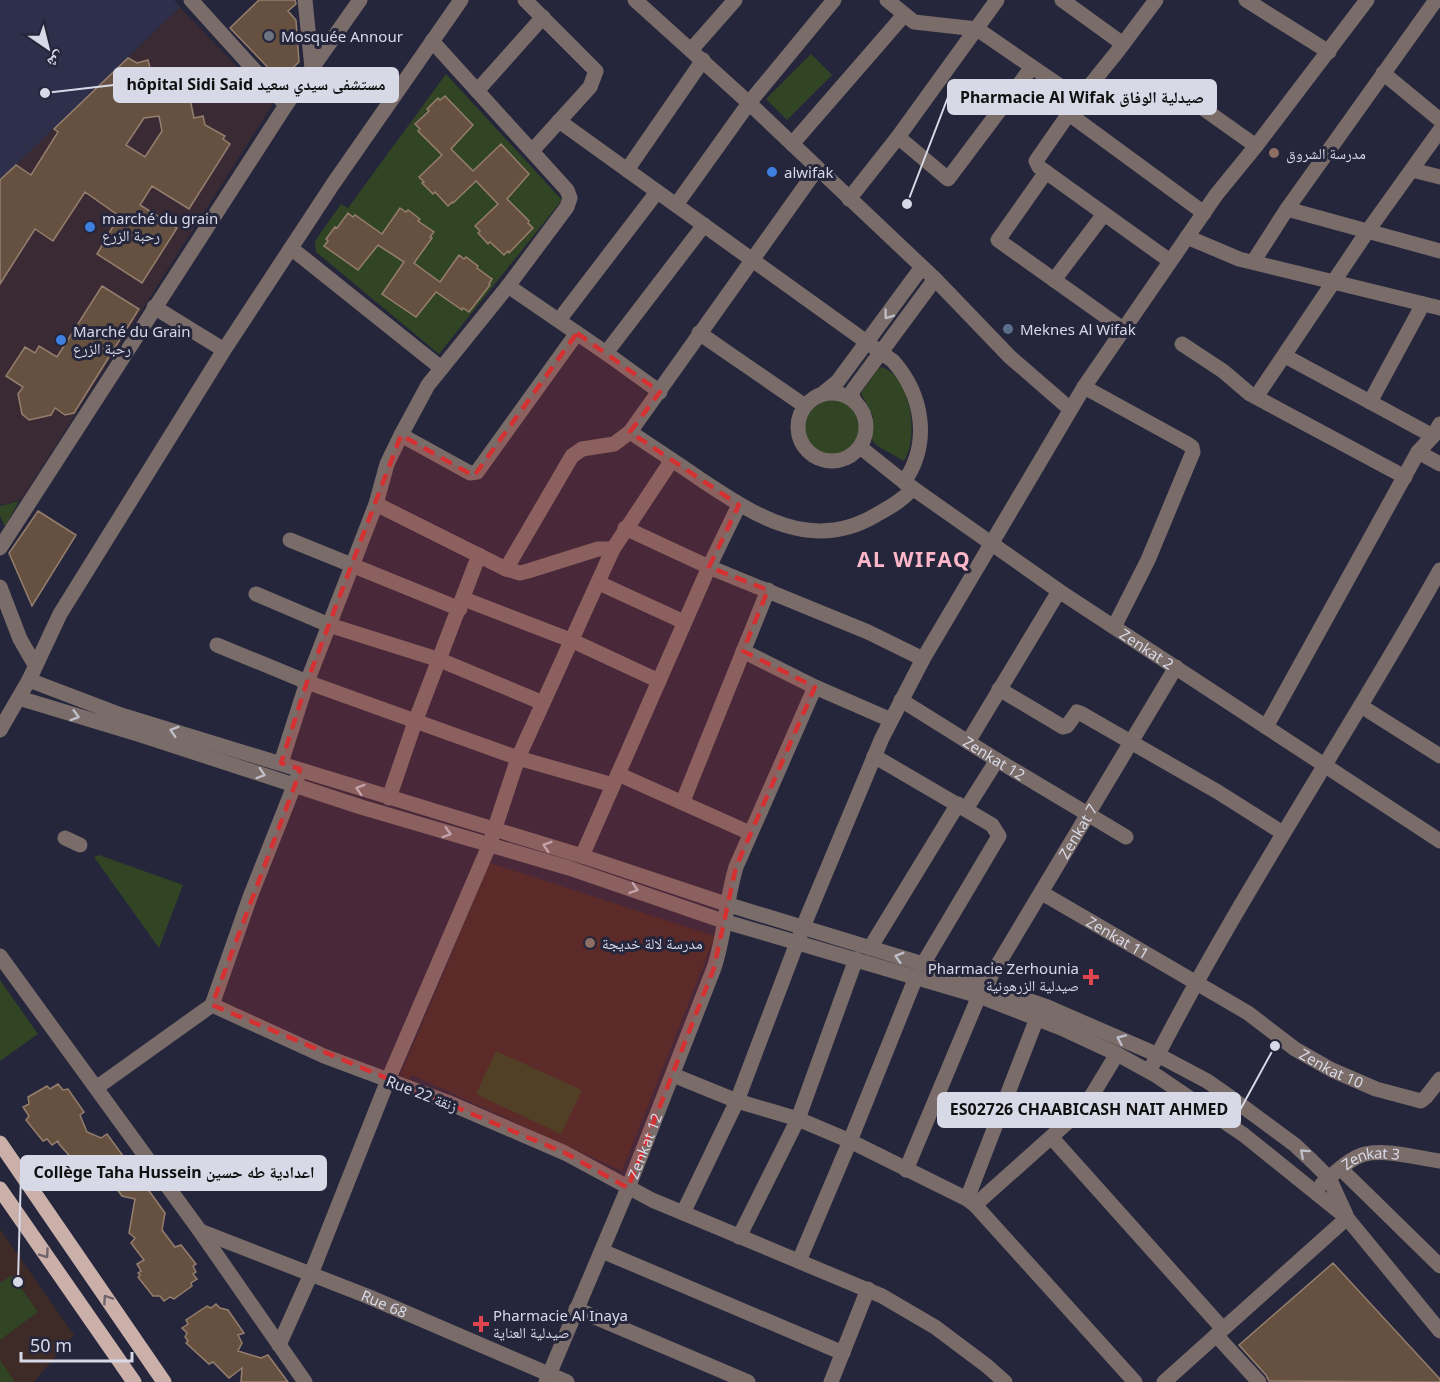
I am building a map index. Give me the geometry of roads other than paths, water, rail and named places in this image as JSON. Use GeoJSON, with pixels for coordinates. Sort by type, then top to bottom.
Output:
{"type":"FeatureCollection","features":[{"type":"Feature","properties":{"kind":"main road"},"geometry":{"type":"LineString","coordinates":[[0,1143],[164,1382]]}},
{"type":"Feature","properties":{"kind":"main road"},"geometry":{"type":"LineString","coordinates":[[0,1189],[134,1382]]}},
{"type":"Feature","properties":{"kind":"street"},"geometry":{"type":"LineString","coordinates":[[191,0],[286,105]]}},
{"type":"Feature","properties":{"kind":"street"},"geometry":{"type":"LineString","coordinates":[[305,0],[312,68]]}},
{"type":"Feature","properties":{"kind":"street"},"geometry":{"type":"LineString","coordinates":[[0,548],[286,105],[360,0]]}},
{"type":"Feature","properties":{"kind":"street"},"geometry":{"type":"LineString","coordinates":[[0,730],[20,698],[60,614],[224,350],[461,0]]}},
{"type":"Feature","properties":{"kind":"street"},"geometry":{"type":"LineString","coordinates":[[525,0],[596,71],[590,87],[532,151]]}},
{"type":"Feature","properties":{"kind":"street"},"geometry":{"type":"LineString","coordinates":[[635,0],[703,60],[935,279],[996,344],[1070,409]]}},
{"type":"Feature","properties":{"kind":"street"},"geometry":{"type":"LineString","coordinates":[[691,50],[735,0]]}},
{"type":"Feature","properties":{"kind":"street"},"geometry":{"type":"LineString","coordinates":[[676,205],[749,103],[834,0]]}},
{"type":"Feature","properties":{"kind":"street"},"geometry":{"type":"LineString","coordinates":[[887,0],[914,22],[977,29],[1079,99]]}},
{"type":"Feature","properties":{"kind":"street"},"geometry":{"type":"LineString","coordinates":[[849,199],[898,137],[998,0]]}},
{"type":"Feature","properties":{"kind":"street"},"geometry":{"type":"LineString","coordinates":[[1062,0],[1083,6],[1124,44]]}},
{"type":"Feature","properties":{"kind":"street"},"geometry":{"type":"LineString","coordinates":[[1156,0],[1079,99],[1036,161],[1039,167],[1170,261]]}},
{"type":"Feature","properties":{"kind":"street"},"geometry":{"type":"LineString","coordinates":[[1246,0],[1329,52]]}},
{"type":"Feature","properties":{"kind":"street"},"geometry":{"type":"LineString","coordinates":[[683,1213],[737,1101],[802,927],[874,756],[923,659],[1070,409],[1123,329],[1204,213],[1367,0]]}},
{"type":"Feature","properties":{"kind":"street"},"geometry":{"type":"LineString","coordinates":[[1253,262],[1287,209],[1436,0]]}},
{"type":"Feature","properties":{"kind":"street"},"geometry":{"type":"LineString","coordinates":[[792,144],[904,15]]}},
{"type":"Feature","properties":{"kind":"street"},"geometry":{"type":"LineString","coordinates":[[477,91],[543,17]]}},
{"type":"Feature","properties":{"kind":"street"},"geometry":{"type":"LineString","coordinates":[[281,763],[307,682],[376,504],[387,464],[401,435],[428,385],[508,286],[567,207],[570,198],[567,190],[432,41]]}},
{"type":"Feature","properties":{"kind":"street"},"geometry":{"type":"LineString","coordinates":[[627,170],[703,60]]}},
{"type":"Feature","properties":{"kind":"street"},"geometry":{"type":"LineString","coordinates":[[898,137],[948,179],[1032,67]]}},
{"type":"Feature","properties":{"kind":"street"},"geometry":{"type":"LineString","coordinates":[[1383,73],[1440,120]]}},
{"type":"Feature","properties":{"kind":"street"},"geometry":{"type":"LineString","coordinates":[[1201,106],[1256,146]]}},
{"type":"Feature","properties":{"kind":"street"},"geometry":{"type":"LineString","coordinates":[[1069,114],[1204,213]]}},
{"type":"Feature","properties":{"kind":"street"},"geometry":{"type":"LineString","coordinates":[[559,121],[881,351],[902,371],[910,383],[920,410],[921,424],[918,452],[909,485],[895,504],[870,519],[833,530],[794,529],[776,524],[739,505],[630,432]]}},
{"type":"Feature","properties":{"kind":"street"},"geometry":{"type":"LineString","coordinates":[[1256,398],[1367,232],[1440,130]]}},
{"type":"Feature","properties":{"kind":"street"},"geometry":{"type":"LineString","coordinates":[[506,568],[572,456],[582,449],[614,444],[630,432],[817,170]]}},
{"type":"Feature","properties":{"kind":"street"},"geometry":{"type":"LineString","coordinates":[[1412,170],[1440,177]]}},
{"type":"Feature","properties":{"kind":"street"},"geometry":{"type":"LineString","coordinates":[[1046,172],[998,240],[1123,329]]}},
{"type":"Feature","properties":{"kind":"street"},"geometry":{"type":"LineString","coordinates":[[559,320],[657,192]]}},
{"type":"Feature","properties":{"kind":"street"},"geometry":{"type":"LineString","coordinates":[[1287,209],[1440,251]]}},
{"type":"Feature","properties":{"kind":"street"},"geometry":{"type":"LineString","coordinates":[[1054,280],[1104,214]]}},
{"type":"Feature","properties":{"kind":"street"},"geometry":{"type":"LineString","coordinates":[[606,353],[704,225]]}},
{"type":"Feature","properties":{"kind":"street"},"geometry":{"type":"LineString","coordinates":[[1187,237],[1239,259],[1440,308]]}},
{"type":"Feature","properties":{"kind":"street"},"geometry":{"type":"LineString","coordinates":[[291,248],[441,368]]}},
{"type":"Feature","properties":{"kind":"street"},"geometry":{"type":"LineString","coordinates":[[922,267],[838,381],[805,406],[797,429],[799,439],[812,456],[833,462],[843,460],[860,447],[866,428],[861,410],[852,396],[853,390],[935,279]]}},
{"type":"Feature","properties":{"kind":"street"},"geometry":{"type":"LineString","coordinates":[[508,286],[660,392]]}},
{"type":"Feature","properties":{"kind":"street"},"geometry":{"type":"LineString","coordinates":[[1370,402],[1424,304]]}},
{"type":"Feature","properties":{"kind":"street"},"geometry":{"type":"LineString","coordinates":[[154,307],[224,350]]}},
{"type":"Feature","properties":{"kind":"street"},"geometry":{"type":"LineString","coordinates":[[401,435],[470,473],[477,472],[577,333]]}},
{"type":"Feature","properties":{"kind":"street"},"geometry":{"type":"LineString","coordinates":[[699,333],[805,406]]}},
{"type":"Feature","properties":{"kind":"street"},"geometry":{"type":"LineString","coordinates":[[1182,344],[1223,371],[1243,390],[1256,398],[1405,477]]}},
{"type":"Feature","properties":{"kind":"street"},"geometry":{"type":"LineString","coordinates":[[1266,727],[1418,452],[1437,430],[1370,402],[1285,356]]}},
{"type":"Feature","properties":{"kind":"street"},"geometry":{"type":"LineString","coordinates":[[1084,387],[1186,443],[1192,447],[1193,452],[1148,560],[1114,627]]}},
{"type":"Feature","properties":{"kind":"street"},"geometry":{"type":"LineString","coordinates":[[821,395],[839,394],[855,402]]}},
{"type":"Feature","properties":{"kind":"street","name":"Zenkat 2"},"geometry":{"type":"LineString","coordinates":[[860,447],[909,485],[1059,591],[1440,841]]}},
{"type":"Feature","properties":{"kind":"street"},"geometry":{"type":"LineString","coordinates":[[1418,452],[1440,464]]}},
{"type":"Feature","properties":{"kind":"street"},"geometry":{"type":"LineString","coordinates":[[279,1345],[388,1080],[489,846],[518,758],[613,549],[672,460]]}},
{"type":"Feature","properties":{"kind":"street"},"geometry":{"type":"LineString","coordinates":[[376,504],[519,573],[597,549],[613,549]]}},
{"type":"Feature","properties":{"kind":"street"},"geometry":{"type":"LineString","coordinates":[[582,856],[684,622],[739,505]]}},
{"type":"Feature","properties":{"kind":"street"},"geometry":{"type":"LineString","coordinates":[[625,528],[709,567],[868,632],[923,659]]}},
{"type":"Feature","properties":{"kind":"street"},"geometry":{"type":"LineString","coordinates":[[290,540],[352,566],[573,641],[659,681]]}},
{"type":"Feature","properties":{"kind":"street"},"geometry":{"type":"LineString","coordinates":[[389,798],[415,722],[479,555]]}},
{"type":"Feature","properties":{"kind":"street"},"geometry":{"type":"LineString","coordinates":[[1149,1072],[1196,982],[1440,570]]}},
{"type":"Feature","properties":{"kind":"street"},"geometry":{"type":"LineString","coordinates":[[599,583],[684,622]]}},
{"type":"Feature","properties":{"kind":"street"},"geometry":{"type":"LineString","coordinates":[[0,587],[32,672],[122,715],[582,856],[726,904],[870,948],[920,970],[983,991],[1045,1006],[1158,1055],[1207,1082],[1335,1174],[1440,1266]]}},
{"type":"Feature","properties":{"kind":"street"},"geometry":{"type":"LineString","coordinates":[[683,801],[768,590]]}},
{"type":"Feature","properties":{"kind":"street"},"geometry":{"type":"LineString","coordinates":[[968,742],[1059,591]]}},
{"type":"Feature","properties":{"kind":"street"},"geometry":{"type":"LineString","coordinates":[[256,594],[329,625],[440,660],[543,703]]}},
{"type":"Feature","properties":{"kind":"street"},"geometry":{"type":"LineString","coordinates":[[217,645],[307,682],[518,758],[615,780],[683,801],[750,833]]}},
{"type":"Feature","properties":{"kind":"street"},"geometry":{"type":"LineString","coordinates":[[743,651],[814,687],[891,720]]}},
{"type":"Feature","properties":{"kind":"street","name":"Zenkat 7"},"geometry":{"type":"LineString","coordinates":[[906,1170],[983,991],[1176,667]]}},
{"type":"Feature","properties":{"kind":"street","name":"Zenkat 12"},"geometry":{"type":"LineString","coordinates":[[547,1379],[673,1075],[720,951],[726,904],[736,867],[814,687]]}},
{"type":"Feature","properties":{"kind":"street"},"geometry":{"type":"LineString","coordinates":[[999,689],[1063,727],[1067,726],[1077,712],[1082,714],[1283,833]]}},
{"type":"Feature","properties":{"kind":"street"},"geometry":{"type":"LineString","coordinates":[[20,698],[361,807],[569,868],[723,921],[856,959],[920,970]]}},
{"type":"Feature","properties":{"kind":"street","name":"Zenkat 12"},"geometry":{"type":"LineString","coordinates":[[901,700],[1126,837]]}},
{"type":"Feature","properties":{"kind":"street"},"geometry":{"type":"LineString","coordinates":[[1361,706],[1440,756]]}},
{"type":"Feature","properties":{"kind":"street"},"geometry":{"type":"LineString","coordinates":[[799,1261],[920,970],[999,836],[992,825],[874,756]]}},
{"type":"Feature","properties":{"kind":"street"},"geometry":{"type":"LineString","coordinates":[[870,948],[962,807],[997,760]]}},
{"type":"Feature","properties":{"kind":"street"},"geometry":{"type":"LineString","coordinates":[[96,1088],[212,1005],[250,897],[300,769]]}},
{"type":"Feature","properties":{"kind":"street"},"geometry":{"type":"LineString","coordinates":[[64,838],[80,845]]}},
{"type":"Feature","properties":{"kind":"street","name":"Zenkat 11"},"geometry":{"type":"LineString","coordinates":[[1042,893],[1196,982]]}},
{"type":"Feature","properties":{"kind":"street"},"geometry":{"type":"LineString","coordinates":[[0,956],[200,1231],[305,1382]]}},
{"type":"Feature","properties":{"kind":"street"},"geometry":{"type":"LineString","coordinates":[[739,1237],[798,1119],[856,959]]}},
{"type":"Feature","properties":{"kind":"street","name":"Zenkat 10"},"geometry":{"type":"LineString","coordinates":[[1196,982],[1248,1013],[1295,1049],[1356,1082],[1421,1101],[1440,1079]]}},
{"type":"Feature","properties":{"kind":"street"},"geometry":{"type":"LineString","coordinates":[[983,991],[1036,1018],[1117,1054],[1149,1072],[1244,1135],[1347,1218],[1440,1331]]}},
{"type":"Feature","properties":{"kind":"street","name":"Rue 22 زنقة"},"geometry":{"type":"LineString","coordinates":[[212,1005],[324,1056],[447,1102],[566,1153],[628,1188],[683,1213],[868,1289],[904,1307],[936,1327],[1005,1382]]}},
{"type":"Feature","properties":{"kind":"street"},"geometry":{"type":"LineString","coordinates":[[971,1202],[1036,1018]]}},
{"type":"Feature","properties":{"kind":"street"},"geometry":{"type":"LineString","coordinates":[[971,1202],[1052,1138],[1079,1112],[1117,1054]]}},
{"type":"Feature","properties":{"kind":"street"},"geometry":{"type":"LineString","coordinates":[[673,1075],[737,1101],[798,1119],[850,1141],[971,1202],[1135,1382]]}},
{"type":"Feature","properties":{"kind":"street"},"geometry":{"type":"LineString","coordinates":[[1052,1138],[1220,1332],[1259,1382]]}},
{"type":"Feature","properties":{"kind":"street","name":"Zenkat 3"},"geometry":{"type":"LineString","coordinates":[[1314,1192],[1335,1174],[1366,1154],[1379,1153],[1440,1161]]}},
{"type":"Feature","properties":{"kind":"street"},"geometry":{"type":"LineString","coordinates":[[1335,1174],[1347,1218]]}},
{"type":"Feature","properties":{"kind":"street"},"geometry":{"type":"LineString","coordinates":[[1164,1382],[1347,1218]]}},
{"type":"Feature","properties":{"kind":"street","name":"Rue 68"},"geometry":{"type":"LineString","coordinates":[[200,1231],[485,1346],[547,1379],[567,1382]]}},
{"type":"Feature","properties":{"kind":"street"},"geometry":{"type":"LineString","coordinates":[[602,1251],[843,1353]]}},
{"type":"Feature","properties":{"kind":"street"},"geometry":{"type":"LineString","coordinates":[[831,1382],[868,1289]]}},
{"type":"Feature","properties":{"kind":"street"},"geometry":{"type":"LineString","coordinates":[[576,1309],[748,1382]]}},
{"type":"Feature","properties":{"kind":"place","name":"Mosquée Annour"},"geometry":{"type":"Point","coordinates":[269,36]}},
{"type":"Feature","properties":{"kind":"place","name":"hôpital Sidi Said مستشفى سيدي سعيد"},"geometry":{"type":"Point","coordinates":[45,93]}},
{"type":"Feature","properties":{"kind":"place","name":"مدرسة الشروق"},"geometry":{"type":"Point","coordinates":[1274,153]}},
{"type":"Feature","properties":{"kind":"place","name":"alwifak"},"geometry":{"type":"Point","coordinates":[772,172]}},
{"type":"Feature","properties":{"kind":"place","name":"Pharmacie Al Wifak صيدلية الوفاق"},"geometry":{"type":"Point","coordinates":[907,204]}},
{"type":"Feature","properties":{"kind":"place","name":"marché du grain رحبة الزرع"},"geometry":{"type":"Point","coordinates":[90,227]}},
{"type":"Feature","properties":{"kind":"place","name":"Meknes Al Wifak"},"geometry":{"type":"Point","coordinates":[1008,329]}},
{"type":"Feature","properties":{"kind":"place","name":"Marché du Grain رحبة الزرع"},"geometry":{"type":"Point","coordinates":[61,340]}},
{"type":"Feature","properties":{"kind":"place","name":"مدرسة لالة خديجة"},"geometry":{"type":"Point","coordinates":[590,943]}},
{"type":"Feature","properties":{"kind":"place","name":"Pharmacie Zerhounia صيدلية الزرهونية"},"geometry":{"type":"Point","coordinates":[1091,977]}},
{"type":"Feature","properties":{"kind":"place","name":"ES02726 CHAABICASH NAIT AHMED"},"geometry":{"type":"Point","coordinates":[1275,1046]}},
{"type":"Feature","properties":{"kind":"place","name":"Collège Taha Hussein اعدادية طه حسين"},"geometry":{"type":"Point","coordinates":[18,1282]}},
{"type":"Feature","properties":{"kind":"place","name":"Pharmacie Al Inaya صيدلية العناية"},"geometry":{"type":"Point","coordinates":[481,1324]}},
{"type":"Feature","properties":{"kind":"district","name":"AL WIFAQ"},"geometry":{"type":"Point","coordinates":[914,559]}}]}
